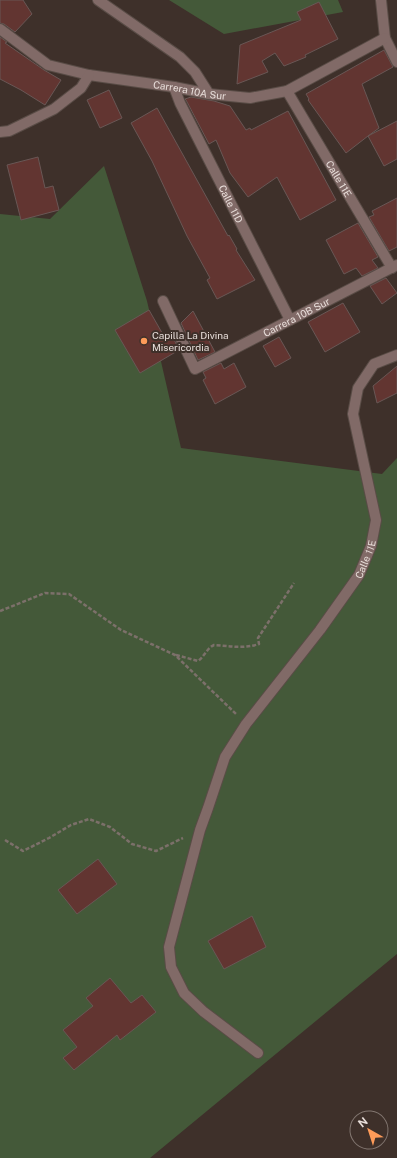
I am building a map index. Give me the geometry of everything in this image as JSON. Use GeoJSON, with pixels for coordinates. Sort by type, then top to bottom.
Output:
{"type":"FeatureCollection","features":[{"type":"Feature","properties":{"kind":"street"},"geometry":{"type":"LineString","coordinates":[[98,0],[180,57],[195,72],[209,94]]}},
{"type":"Feature","properties":{"kind":"street"},"geometry":{"type":"LineString","coordinates":[[381,0],[385,38],[397,62]]}},
{"type":"Feature","properties":{"kind":"street","name":"Carrera 10A Sur"},"geometry":{"type":"LineString","coordinates":[[0,29],[48,66],[89,75],[174,87],[209,94],[250,98],[287,91],[385,38]]}},
{"type":"Feature","properties":{"kind":"street"},"geometry":{"type":"LineString","coordinates":[[0,132],[9,131],[54,109],[81,88],[89,75]]}},
{"type":"Feature","properties":{"kind":"street","name":"Calle 11D"},"geometry":{"type":"LineString","coordinates":[[174,87],[180,104],[290,320]]}},
{"type":"Feature","properties":{"kind":"street","name":"Calle 11E"},"geometry":{"type":"LineString","coordinates":[[287,91],[394,266]]}},
{"type":"Feature","properties":{"kind":"street","name":"Carrera 10B Sur"},"geometry":{"type":"LineString","coordinates":[[163,301],[195,369],[394,266]]}},
{"type":"Feature","properties":{"kind":"street","name":"Calle 11E"},"geometry":{"type":"LineString","coordinates":[[258,1053],[204,1012],[184,994],[171,967],[169,947],[200,830],[225,757],[246,724],[320,630],[359,575],[371,546],[376,520],[353,414],[358,388],[374,364],[397,355]]}},
{"type":"Feature","properties":{"kind":"path"},"geometry":{"type":"LineString","coordinates":[[0,611],[45,593],[69,594],[120,630],[175,655],[198,661],[203,658],[211,646],[214,645],[241,647],[259,644],[258,638],[260,634],[269,623],[294,583]]}},
{"type":"Feature","properties":{"kind":"path"},"geometry":{"type":"LineString","coordinates":[[175,655],[246,724]]}},
{"type":"Feature","properties":{"kind":"path"},"geometry":{"type":"LineString","coordinates":[[5,840],[23,851],[71,825],[90,819],[110,827],[132,844],[156,851],[200,830]]}},
{"type":"Feature","properties":{"kind":"green space"},"geometry":{"type":"Polygon","coordinates":[[[169,0],[338,0],[343,12],[224,34],[169,0]]]}},
{"type":"Feature","properties":{"kind":"green space"},"geometry":{"type":"Polygon","coordinates":[[[104,166],[147,301],[181,448],[382,474],[397,458],[397,954],[150,1158],[0,1158],[0,214],[50,219],[104,166]]]}},
{"type":"Feature","properties":{"kind":"building"},"geometry":{"type":"Polygon","coordinates":[[[0,0],[23,0],[32,14],[15,32],[4,24],[0,23],[0,0]]]}},
{"type":"Feature","properties":{"kind":"building"},"geometry":{"type":"Polygon","coordinates":[[[319,2],[338,39],[305,55],[306,57],[284,66],[275,53],[262,61],[268,72],[237,84],[240,45],[301,20],[297,12],[319,2]]]}},
{"type":"Feature","properties":{"kind":"building"},"geometry":{"type":"Polygon","coordinates":[[[0,37],[7,42],[5,43],[61,80],[45,105],[0,79],[0,37]]]}},
{"type":"Feature","properties":{"kind":"building"},"geometry":{"type":"Polygon","coordinates":[[[384,50],[393,67],[362,84],[379,128],[346,153],[308,100],[309,99],[306,94],[384,50]]]}},
{"type":"Feature","properties":{"kind":"building"},"geometry":{"type":"Polygon","coordinates":[[[109,90],[122,118],[100,128],[87,100],[109,90]]]}},
{"type":"Feature","properties":{"kind":"building"},"geometry":{"type":"Polygon","coordinates":[[[191,97],[214,101],[230,106],[246,130],[250,128],[251,130],[288,111],[336,200],[300,220],[277,177],[248,197],[230,173],[216,140],[209,144],[185,99],[191,97]]]}},
{"type":"Feature","properties":{"kind":"building"},"geometry":{"type":"Polygon","coordinates":[[[157,108],[228,236],[229,235],[237,249],[236,250],[255,280],[217,299],[207,280],[210,278],[187,236],[152,161],[131,123],[157,108]]]}},
{"type":"Feature","properties":{"kind":"building"},"geometry":{"type":"Polygon","coordinates":[[[397,121],[397,159],[384,166],[368,136],[397,121]]]}},
{"type":"Feature","properties":{"kind":"building"},"geometry":{"type":"Polygon","coordinates":[[[38,157],[45,188],[53,186],[59,210],[21,220],[7,165],[38,157]]]}},
{"type":"Feature","properties":{"kind":"building"},"geometry":{"type":"Polygon","coordinates":[[[397,198],[397,247],[389,251],[369,217],[374,215],[372,211],[397,198]]]}},
{"type":"Feature","properties":{"kind":"building"},"geometry":{"type":"Polygon","coordinates":[[[358,223],[378,257],[372,260],[378,268],[362,276],[356,268],[344,274],[326,240],[358,223]]]}},
{"type":"Feature","properties":{"kind":"building"},"geometry":{"type":"Polygon","coordinates":[[[386,278],[397,293],[382,304],[370,286],[386,278]]]}},
{"type":"Feature","properties":{"kind":"building"},"geometry":{"type":"Polygon","coordinates":[[[343,303],[360,332],[325,352],[308,322],[343,303]]]}},
{"type":"Feature","properties":{"kind":"building","name":"Capilla La Divina Misericordia"},"geometry":{"type":"Polygon","coordinates":[[[149,310],[165,338],[171,333],[179,350],[140,373],[115,330],[149,310]]]}},
{"type":"Feature","properties":{"kind":"building"},"geometry":{"type":"Polygon","coordinates":[[[193,311],[215,352],[198,360],[181,323],[193,311]]]}},
{"type":"Feature","properties":{"kind":"building"},"geometry":{"type":"Polygon","coordinates":[[[279,337],[291,358],[275,367],[263,346],[279,337]]]}},
{"type":"Feature","properties":{"kind":"building"},"geometry":{"type":"Polygon","coordinates":[[[221,363],[224,369],[234,363],[246,387],[215,404],[203,380],[206,378],[203,372],[221,363]]]}},
{"type":"Feature","properties":{"kind":"building"},"geometry":{"type":"Polygon","coordinates":[[[397,366],[397,393],[377,403],[373,386],[397,366]]]}},
{"type":"Feature","properties":{"kind":"building"},"geometry":{"type":"Polygon","coordinates":[[[98,859],[117,884],[77,914],[58,890],[98,859]]]}},
{"type":"Feature","properties":{"kind":"building"},"geometry":{"type":"Polygon","coordinates":[[[252,916],[266,947],[224,969],[208,941],[252,916]]]}},
{"type":"Feature","properties":{"kind":"building"},"geometry":{"type":"Polygon","coordinates":[[[110,978],[131,1003],[142,995],[156,1012],[120,1040],[117,1035],[74,1070],[63,1058],[77,1047],[63,1030],[93,1006],[86,998],[110,978]]]}},
{"type":"Feature","properties":{"kind":"place","name":"Capilla La Divina Misericordia"},"geometry":{"type":"Point","coordinates":[144,341]}}]}
